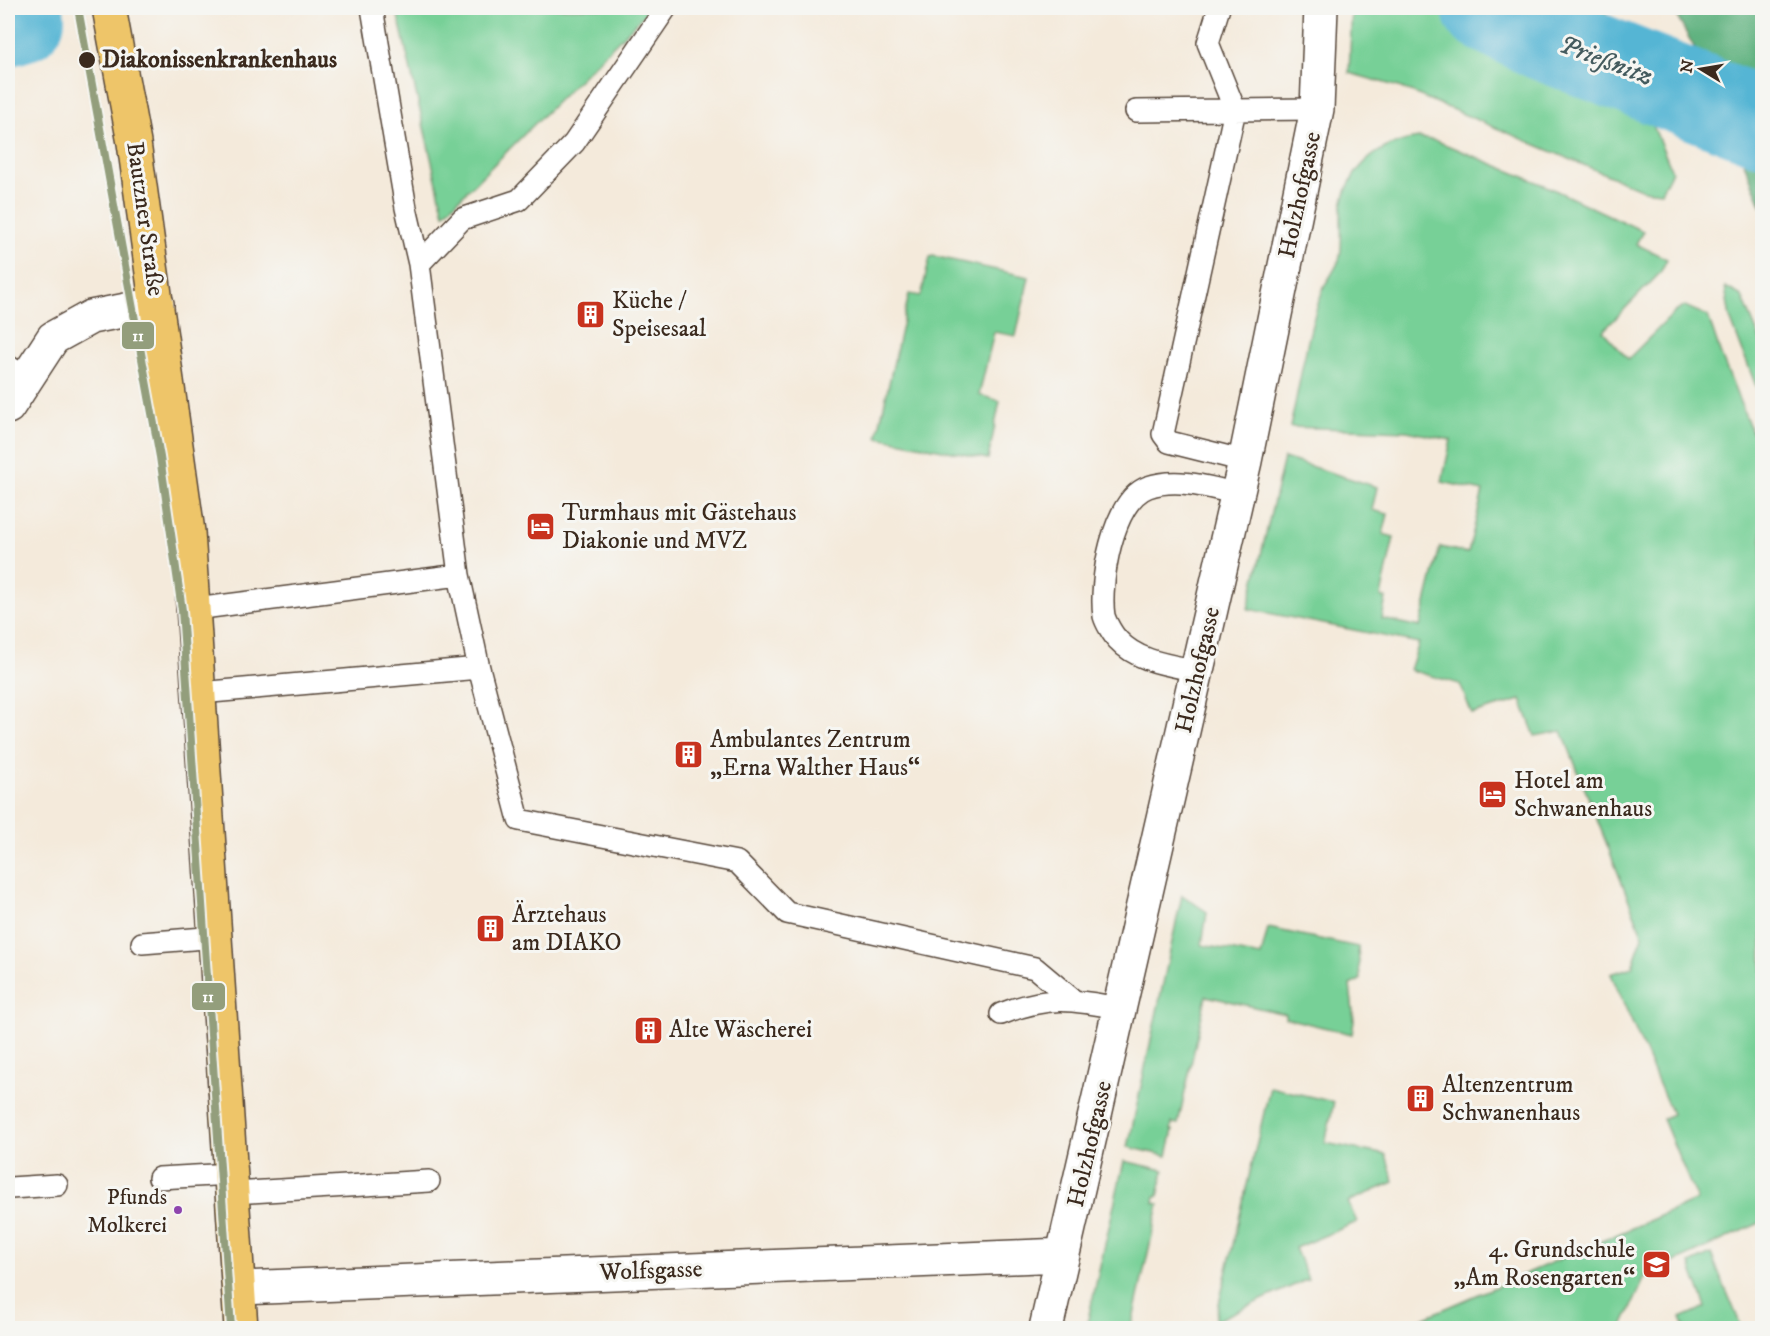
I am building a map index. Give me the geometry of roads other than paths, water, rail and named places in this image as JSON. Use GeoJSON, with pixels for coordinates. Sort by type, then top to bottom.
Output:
{"type":"FeatureCollection","features":[{"type":"Feature","properties":{"kind":"main road","name":"Bautzner Straße"},"geometry":{"type":"LineString","coordinates":[[110,8],[134,143],[188,532],[217,937],[241,1329]]}},
{"type":"Feature","properties":{"kind":"street","name":"Holzhofgasse"},"geometry":{"type":"LineString","coordinates":[[1046,1329],[1245,461],[1317,109],[1321,22]]}},
{"type":"Feature","properties":{"kind":"street"},"geometry":{"type":"LineString","coordinates":[[8,407],[17,372],[53,338],[91,317],[157,304]]}},
{"type":"Feature","properties":{"kind":"street","name":"Wolfsgasse"},"geometry":{"type":"LineString","coordinates":[[239,1288],[1063,1255]]}},
{"type":"Feature","properties":{"kind":"lane"},"geometry":{"type":"LineString","coordinates":[[372,8],[406,208],[419,264],[459,575],[479,668],[519,820],[737,862],[787,913],[1035,968],[1072,999]]}},
{"type":"Feature","properties":{"kind":"lane"},"geometry":{"type":"LineString","coordinates":[[419,264],[462,219],[519,200],[574,143],[666,8]]}},
{"type":"Feature","properties":{"kind":"lane"},"geometry":{"type":"LineString","coordinates":[[1219,8],[1208,43],[1235,110],[1163,434],[1169,442],[1245,461]]}},
{"type":"Feature","properties":{"kind":"lane"},"geometry":{"type":"LineString","coordinates":[[1136,111],[1317,109]]}},
{"type":"Feature","properties":{"kind":"lane"},"geometry":{"type":"LineString","coordinates":[[1198,671],[1153,662],[1133,653],[1117,640],[1104,618],[1103,576],[1112,539],[1125,506],[1145,488],[1169,482],[1238,494]]}},
{"type":"Feature","properties":{"kind":"lane"},"geometry":{"type":"LineString","coordinates":[[195,609],[459,575]]}},
{"type":"Feature","properties":{"kind":"lane"},"geometry":{"type":"LineString","coordinates":[[200,693],[479,668]]}},
{"type":"Feature","properties":{"kind":"lane"},"geometry":{"type":"LineString","coordinates":[[142,943],[217,937]]}},
{"type":"Feature","properties":{"kind":"lane"},"geometry":{"type":"LineString","coordinates":[[1001,1014],[1029,1002],[1072,999],[1121,1009]]}},
{"type":"Feature","properties":{"kind":"lane"},"geometry":{"type":"LineString","coordinates":[[159,1178],[232,1184],[429,1181]]}},
{"type":"Feature","properties":{"kind":"lane"},"geometry":{"type":"LineString","coordinates":[[10,1188],[57,1185]]}},
{"type":"Feature","properties":{"kind":"waterway","name":"Prießnitz"},"geometry":{"type":"LineString","coordinates":[[1486,8],[1542,36],[1762,122]]}},
{"type":"Feature","properties":{"kind":"waterway","name":"Prießnitz"},"geometry":{"type":"LineString","coordinates":[[8,22],[21,18]]}},
{"type":"Feature","properties":{"kind":"place","name":"Diakonissenkrankenhaus"},"geometry":{"type":"Point","coordinates":[87,60]}},
{"type":"Feature","properties":{"kind":"place","name":"Küche / Speisesaal"},"geometry":{"type":"Point","coordinates":[591,315]}},
{"type":"Feature","properties":{"kind":"place","name":"Turmhaus mit Gästehaus Diakonie und MVZ"},"geometry":{"type":"Point","coordinates":[541,527]}},
{"type":"Feature","properties":{"kind":"place","name":"Ambulantes Zentrum „Erna Walther Haus“"},"geometry":{"type":"Point","coordinates":[689,754]}},
{"type":"Feature","properties":{"kind":"place","name":"Hotel am Schwanenhaus"},"geometry":{"type":"Point","coordinates":[1493,795]}},
{"type":"Feature","properties":{"kind":"place","name":"Ärztehaus am DIAKO"},"geometry":{"type":"Point","coordinates":[491,929]}},
{"type":"Feature","properties":{"kind":"place","name":"Alte Wäscherei"},"geometry":{"type":"Point","coordinates":[648,1030]}},
{"type":"Feature","properties":{"kind":"place","name":"Altenzentrum Schwanenhaus"},"geometry":{"type":"Point","coordinates":[1421,1099]}},
{"type":"Feature","properties":{"kind":"place","name":"Pfunds Molkerei"},"geometry":{"type":"Point","coordinates":[178,1210]}},
{"type":"Feature","properties":{"kind":"place","name":"4. Grundschule „Am Rosengarten“"},"geometry":{"type":"Point","coordinates":[1656,1264]}}]}
